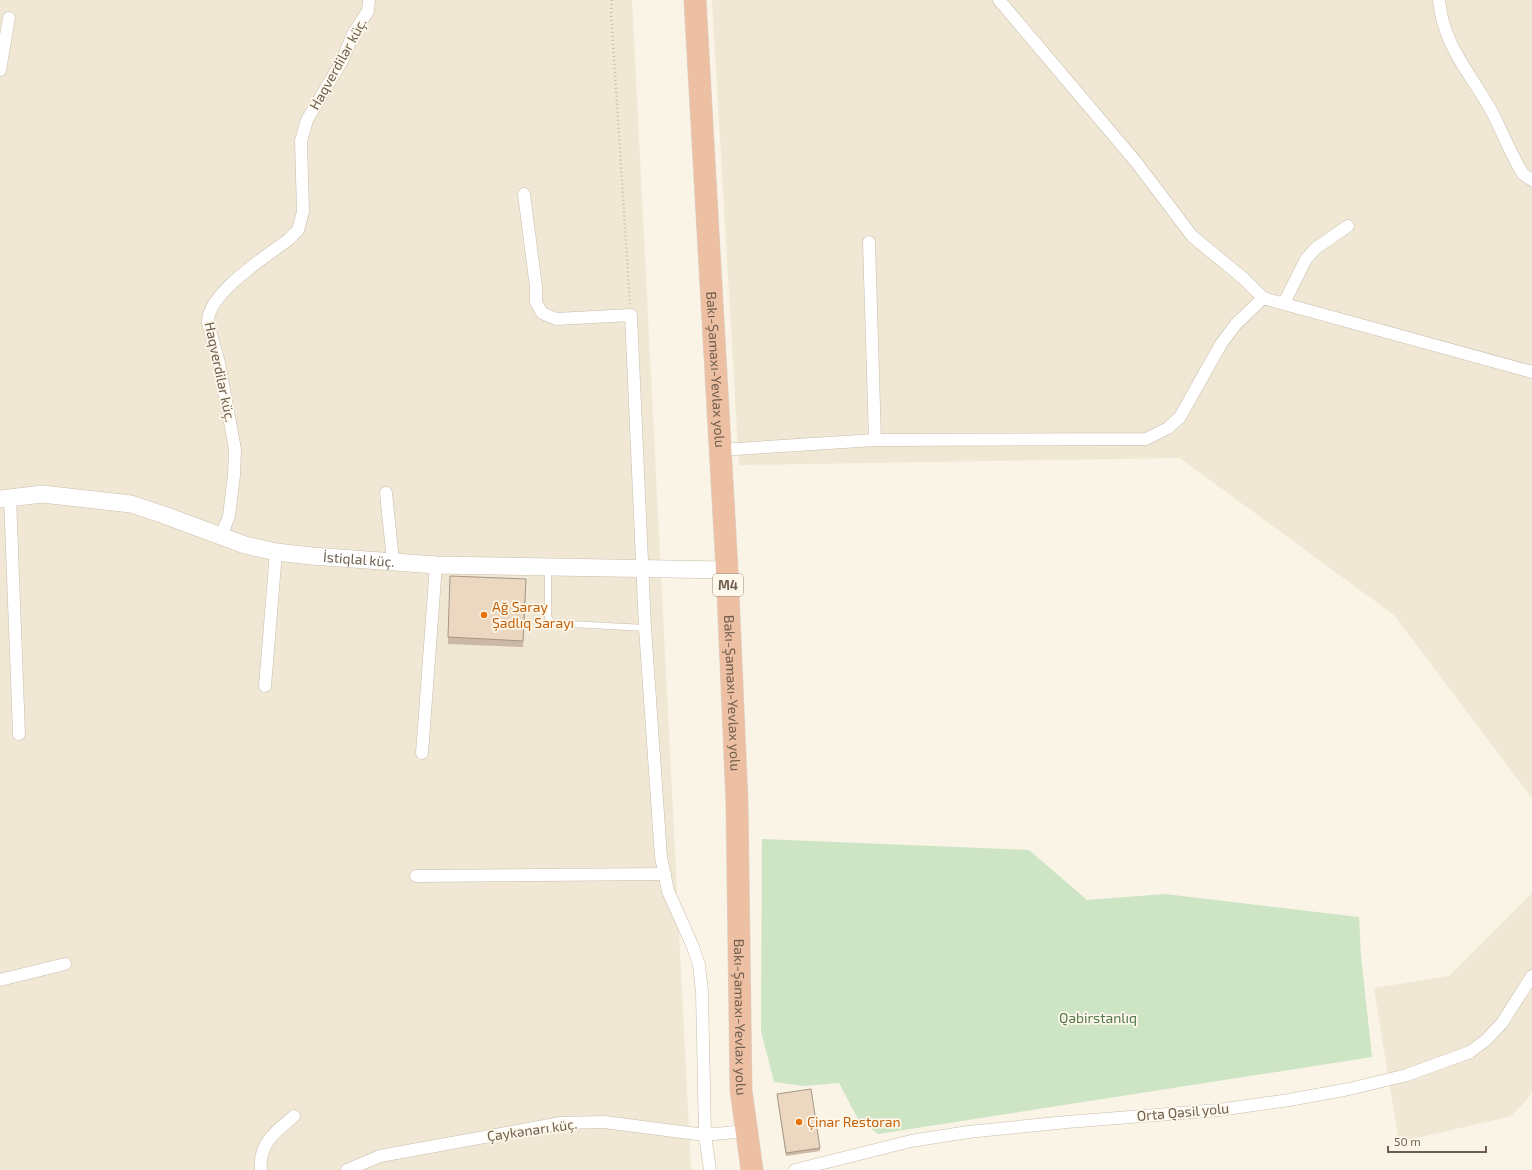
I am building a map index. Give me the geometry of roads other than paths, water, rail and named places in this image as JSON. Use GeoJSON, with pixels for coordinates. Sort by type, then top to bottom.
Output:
{"type":"FeatureCollection","features":[{"type":"Feature","properties":{"kind":"highway","name":"Bakı-Şamaxı-Yevlax yolu"},"geometry":{"type":"LineString","coordinates":[[695,0],[727,570],[737,803],[741,1090],[745,1131],[752,1170]]}},
{"type":"Feature","properties":{"kind":"street","name":"Haqverdilər küç."},"geometry":{"type":"LineString","coordinates":[[222,536],[229,516],[234,475],[235,449],[220,370],[207,316],[212,305],[222,291],[289,239],[298,230],[303,212],[301,141],[303,130],[307,120],[342,61],[353,34],[368,11],[369,0]]}},
{"type":"Feature","properties":{"kind":"street"},"geometry":{"type":"LineString","coordinates":[[999,0],[1136,162],[1192,236],[1243,278],[1263,298],[1532,372]]}},
{"type":"Feature","properties":{"kind":"street"},"geometry":{"type":"LineString","coordinates":[[1439,0],[1441,16],[1453,49],[1466,72],[1485,99],[1523,174],[1532,180]]}},
{"type":"Feature","properties":{"kind":"street"},"geometry":{"type":"LineString","coordinates":[[0,70],[9,18]]}},
{"type":"Feature","properties":{"kind":"street"},"geometry":{"type":"LineString","coordinates":[[524,194],[536,287],[536,302],[542,313],[556,318],[631,315],[645,628],[661,857],[668,891],[693,947],[699,965],[702,992],[705,1135],[710,1170]]}},
{"type":"Feature","properties":{"kind":"street"},"geometry":{"type":"LineString","coordinates":[[1284,303],[1306,259],[1316,248],[1348,226]]}},
{"type":"Feature","properties":{"kind":"street"},"geometry":{"type":"LineString","coordinates":[[869,242],[875,440]]}},
{"type":"Feature","properties":{"kind":"street"},"geometry":{"type":"LineString","coordinates":[[720,450],[875,440],[1146,439],[1168,428],[1180,417],[1221,344],[1236,324],[1263,298]]}},
{"type":"Feature","properties":{"kind":"street"},"geometry":{"type":"LineString","coordinates":[[386,493],[393,561]]}},
{"type":"Feature","properties":{"kind":"street","name":"İstiqlal küç."},"geometry":{"type":"LineString","coordinates":[[5,498],[42,494],[131,504],[245,545],[276,552],[312,556],[436,564],[727,570]]}},
{"type":"Feature","properties":{"kind":"street"},"geometry":{"type":"LineString","coordinates":[[5,498],[19,734]]}},
{"type":"Feature","properties":{"kind":"street"},"geometry":{"type":"LineString","coordinates":[[265,686],[276,552]]}},
{"type":"Feature","properties":{"kind":"street"},"geometry":{"type":"LineString","coordinates":[[422,753],[436,564]]}},
{"type":"Feature","properties":{"kind":"street"},"geometry":{"type":"LineString","coordinates":[[416,876],[665,874]]}},
{"type":"Feature","properties":{"kind":"street"},"geometry":{"type":"LineString","coordinates":[[0,980],[65,964]]}},
{"type":"Feature","properties":{"kind":"street","name":"Orta Qəsil yolu"},"geometry":{"type":"LineString","coordinates":[[795,1170],[911,1141],[968,1132],[1067,1122],[1219,1110],[1327,1093],[1407,1075],[1470,1052],[1486,1040],[1502,1023],[1532,976]]}},
{"type":"Feature","properties":{"kind":"street"},"geometry":{"type":"LineString","coordinates":[[261,1170],[260,1160],[266,1143],[275,1132],[294,1116]]}},
{"type":"Feature","properties":{"kind":"street","name":"Çaykənarı küç."},"geometry":{"type":"LineString","coordinates":[[347,1170],[380,1156],[561,1123],[604,1122],[705,1135],[745,1131]]}},
{"type":"Feature","properties":{"kind":"lane"},"geometry":{"type":"LineString","coordinates":[[548,566],[548,617],[552,623],[645,628]]}},
{"type":"Feature","properties":{"kind":"place","name":"Ağ Saray Şadlıq Sarayı"},"geometry":{"type":"Point","coordinates":[484,615]}},
{"type":"Feature","properties":{"kind":"place","name":"Çinar Restoran"},"geometry":{"type":"Point","coordinates":[799,1122]}},
{"type":"Feature","properties":{"kind":"park label","name":"Qəbirstanlıq"},"geometry":{"type":"Point","coordinates":[1098,1018]}}]}
